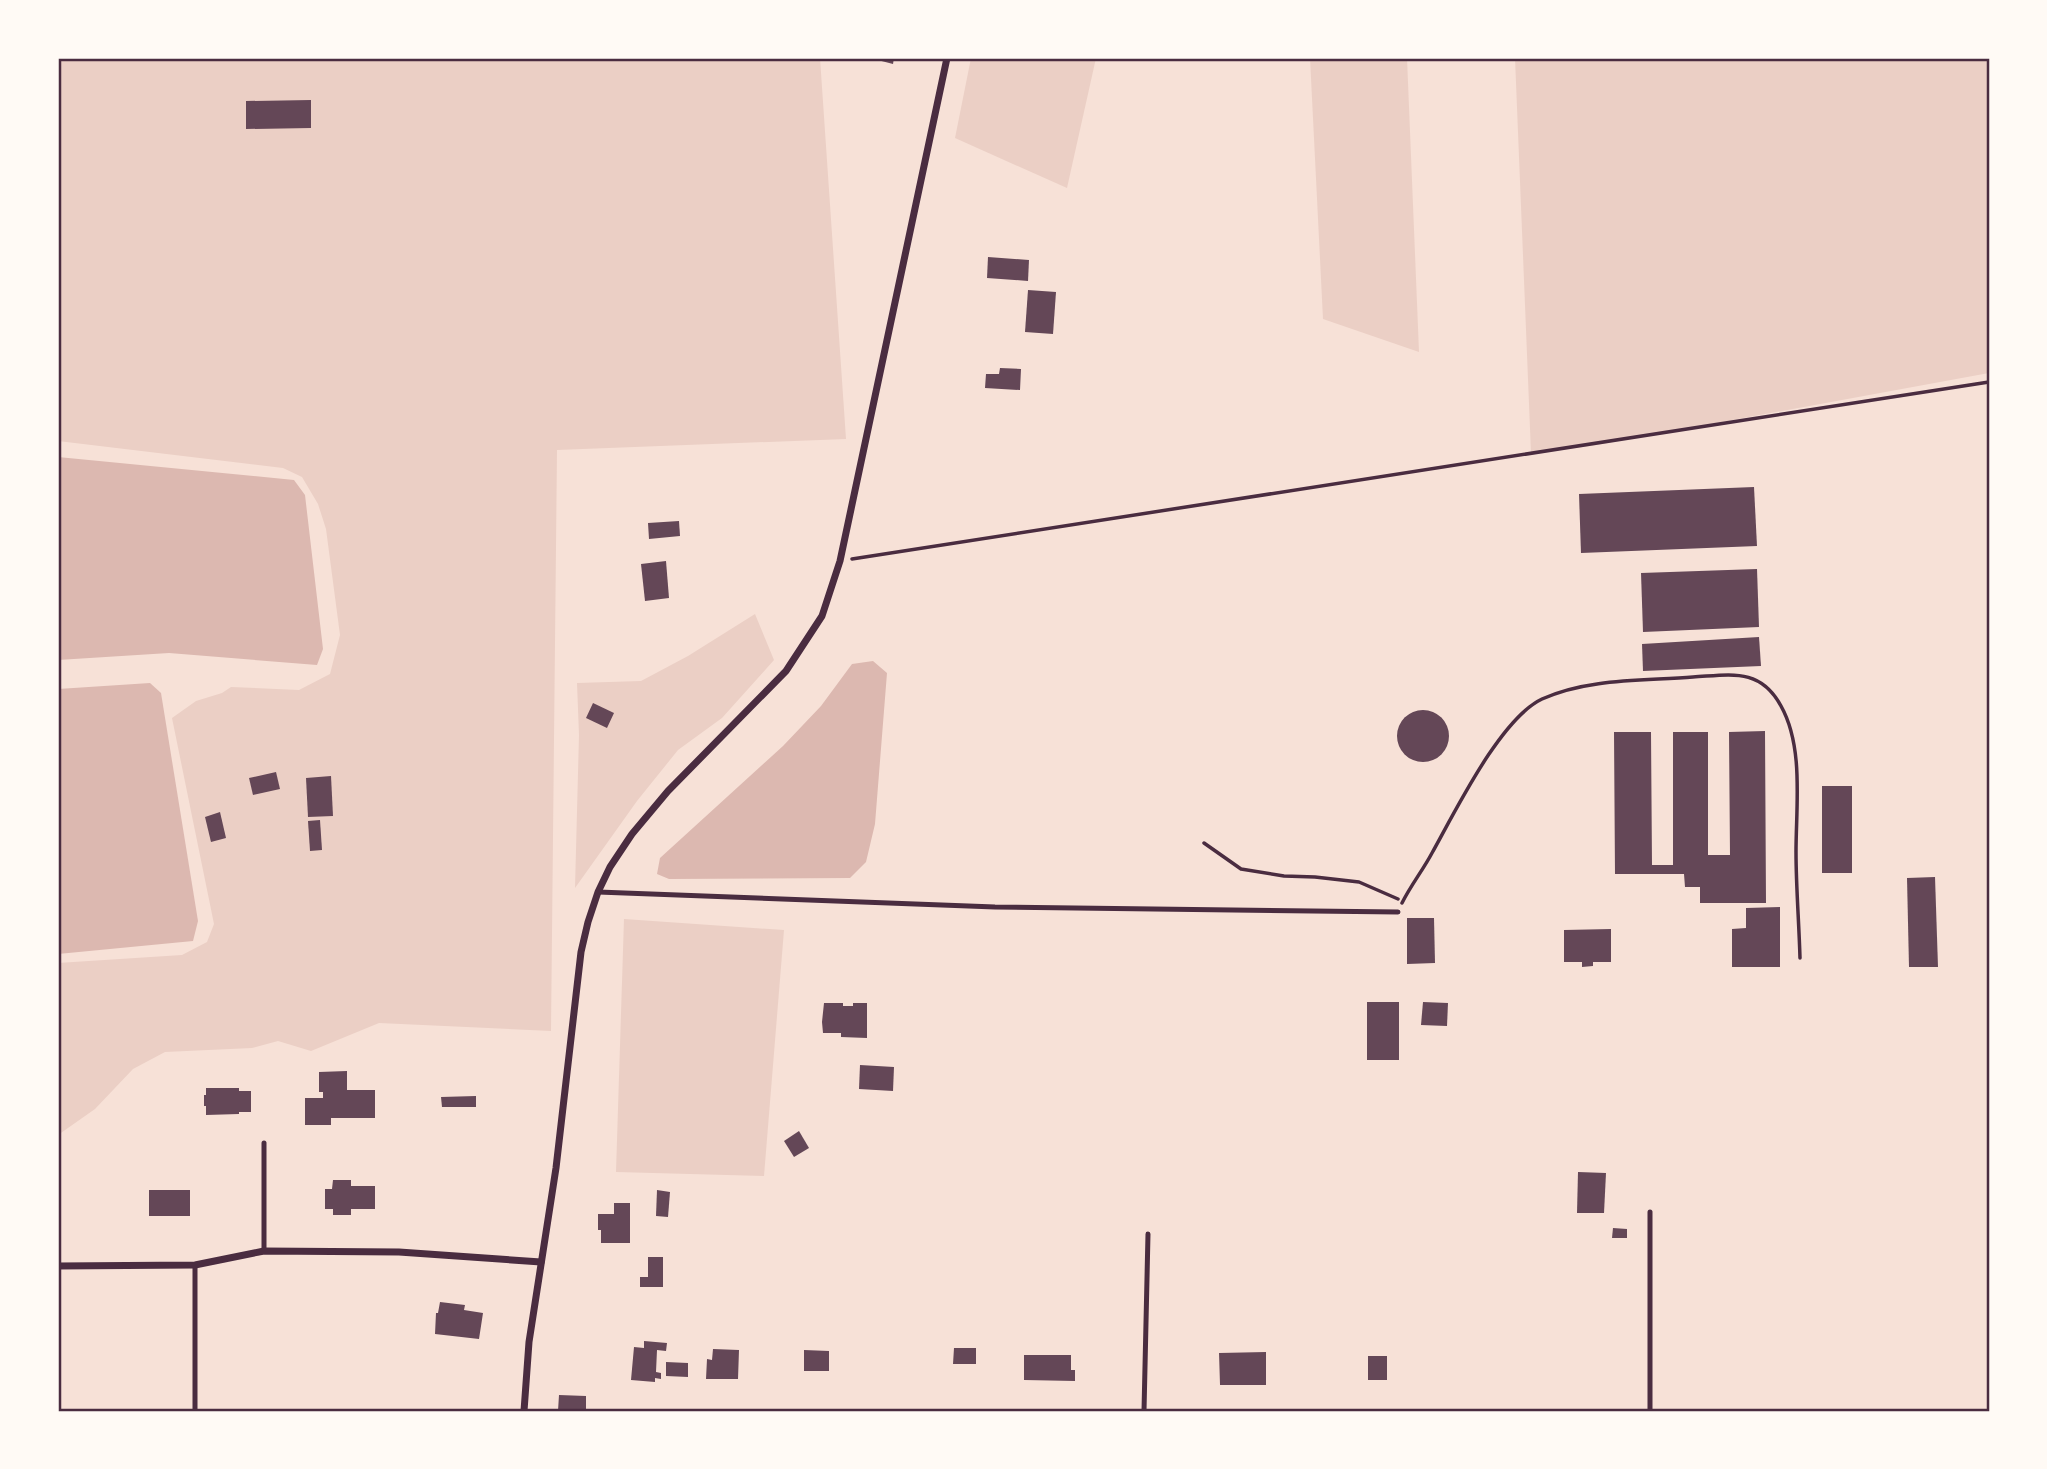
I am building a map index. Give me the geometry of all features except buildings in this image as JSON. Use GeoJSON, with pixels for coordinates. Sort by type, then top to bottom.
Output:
{"type":"FeatureCollection","features":[{"type":"Feature","properties":{"kind":"street"},"geometry":{"type":"LineString","coordinates":[[524,1411],[529,1342],[556,1168],[581,952],[588,922],[610,867],[632,834],[668,791],[786,671],[822,617],[840,561],[947,58]]}},
{"type":"Feature","properties":{"kind":"street"},"geometry":{"type":"LineString","coordinates":[[58,1266],[195,1265],[264,1251],[400,1252],[541,1262]]}},
{"type":"Feature","properties":{"kind":"lane"},"geometry":{"type":"LineString","coordinates":[[598,892],[995,907],[1398,912]]}},
{"type":"Feature","properties":{"kind":"lane"},"geometry":{"type":"LineString","coordinates":[[264,1143],[264,1251]]}},
{"type":"Feature","properties":{"kind":"lane"},"geometry":{"type":"LineString","coordinates":[[1650,1212],[1650,1411]]}},
{"type":"Feature","properties":{"kind":"lane"},"geometry":{"type":"LineString","coordinates":[[1144,1411],[1148,1234]]}},
{"type":"Feature","properties":{"kind":"lane"},"geometry":{"type":"LineString","coordinates":[[195,1265],[195,1411]]}},
{"type":"Feature","properties":{"kind":"path"},"geometry":{"type":"LineString","coordinates":[[840,561],[1989,382]]}},
{"type":"Feature","properties":{"kind":"path"},"geometry":{"type":"LineString","coordinates":[[1398,912],[1458,803],[1485,762],[1513,722],[1539,700],[1576,688],[1629,681],[1739,674],[1765,684],[1781,706],[1791,734],[1797,774],[1796,853],[1800,958]]}},
{"type":"Feature","properties":{"kind":"path"},"geometry":{"type":"LineString","coordinates":[[1204,843],[1241,869],[1284,876],[1359,882],[1403,901]]}},
{"type":"Feature","properties":{"kind":"shaded area"},"geometry":{"type":"Polygon","coordinates":[[[58,58],[820,58],[846,439],[557,450],[551,1031],[379,1023],[311,1051],[278,1041],[252,1048],[165,1052],[133,1069],[95,1109],[58,1135],[58,963],[182,955],[207,942],[214,924],[172,718],[196,701],[222,693],[231,687],[299,690],[330,674],[340,635],[326,529],[318,504],[302,477],[283,468],[58,441],[58,58]]]}},
{"type":"Feature","properties":{"kind":"shaded area"},"geometry":{"type":"Polygon","coordinates":[[[971,58],[1096,58],[1067,188],[955,138],[971,58]]]}},
{"type":"Feature","properties":{"kind":"shaded area"},"geometry":{"type":"Polygon","coordinates":[[[1310,58],[1407,58],[1419,352],[1323,319],[1310,58]]]}},
{"type":"Feature","properties":{"kind":"shaded area"},"geometry":{"type":"Polygon","coordinates":[[[1515,58],[1989,58],[1989,373],[1591,446],[1531,453],[1515,58]]]}},
{"type":"Feature","properties":{"kind":"shaded area"},"geometry":{"type":"Polygon","coordinates":[[[58,457],[294,480],[305,495],[323,649],[317,665],[169,653],[58,660],[58,457]]]}},
{"type":"Feature","properties":{"kind":"shaded area"},"geometry":{"type":"Polygon","coordinates":[[[755,614],[774,660],[722,718],[678,750],[637,801],[575,888],[579,735],[577,683],[641,681],[688,656],[755,614]]]}},
{"type":"Feature","properties":{"kind":"shaded area"},"geometry":{"type":"Polygon","coordinates":[[[873,661],[887,673],[875,824],[866,862],[850,878],[669,879],[657,874],[660,858],[783,746],[821,706],[852,664],[873,661]]]}},
{"type":"Feature","properties":{"kind":"shaded area"},"geometry":{"type":"Polygon","coordinates":[[[150,683],[161,693],[198,921],[193,941],[58,954],[58,689],[150,683]]]}},
{"type":"Feature","properties":{"kind":"shaded area"},"geometry":{"type":"Polygon","coordinates":[[[624,919],[784,930],[764,1176],[616,1172],[624,919]]]}}]}
